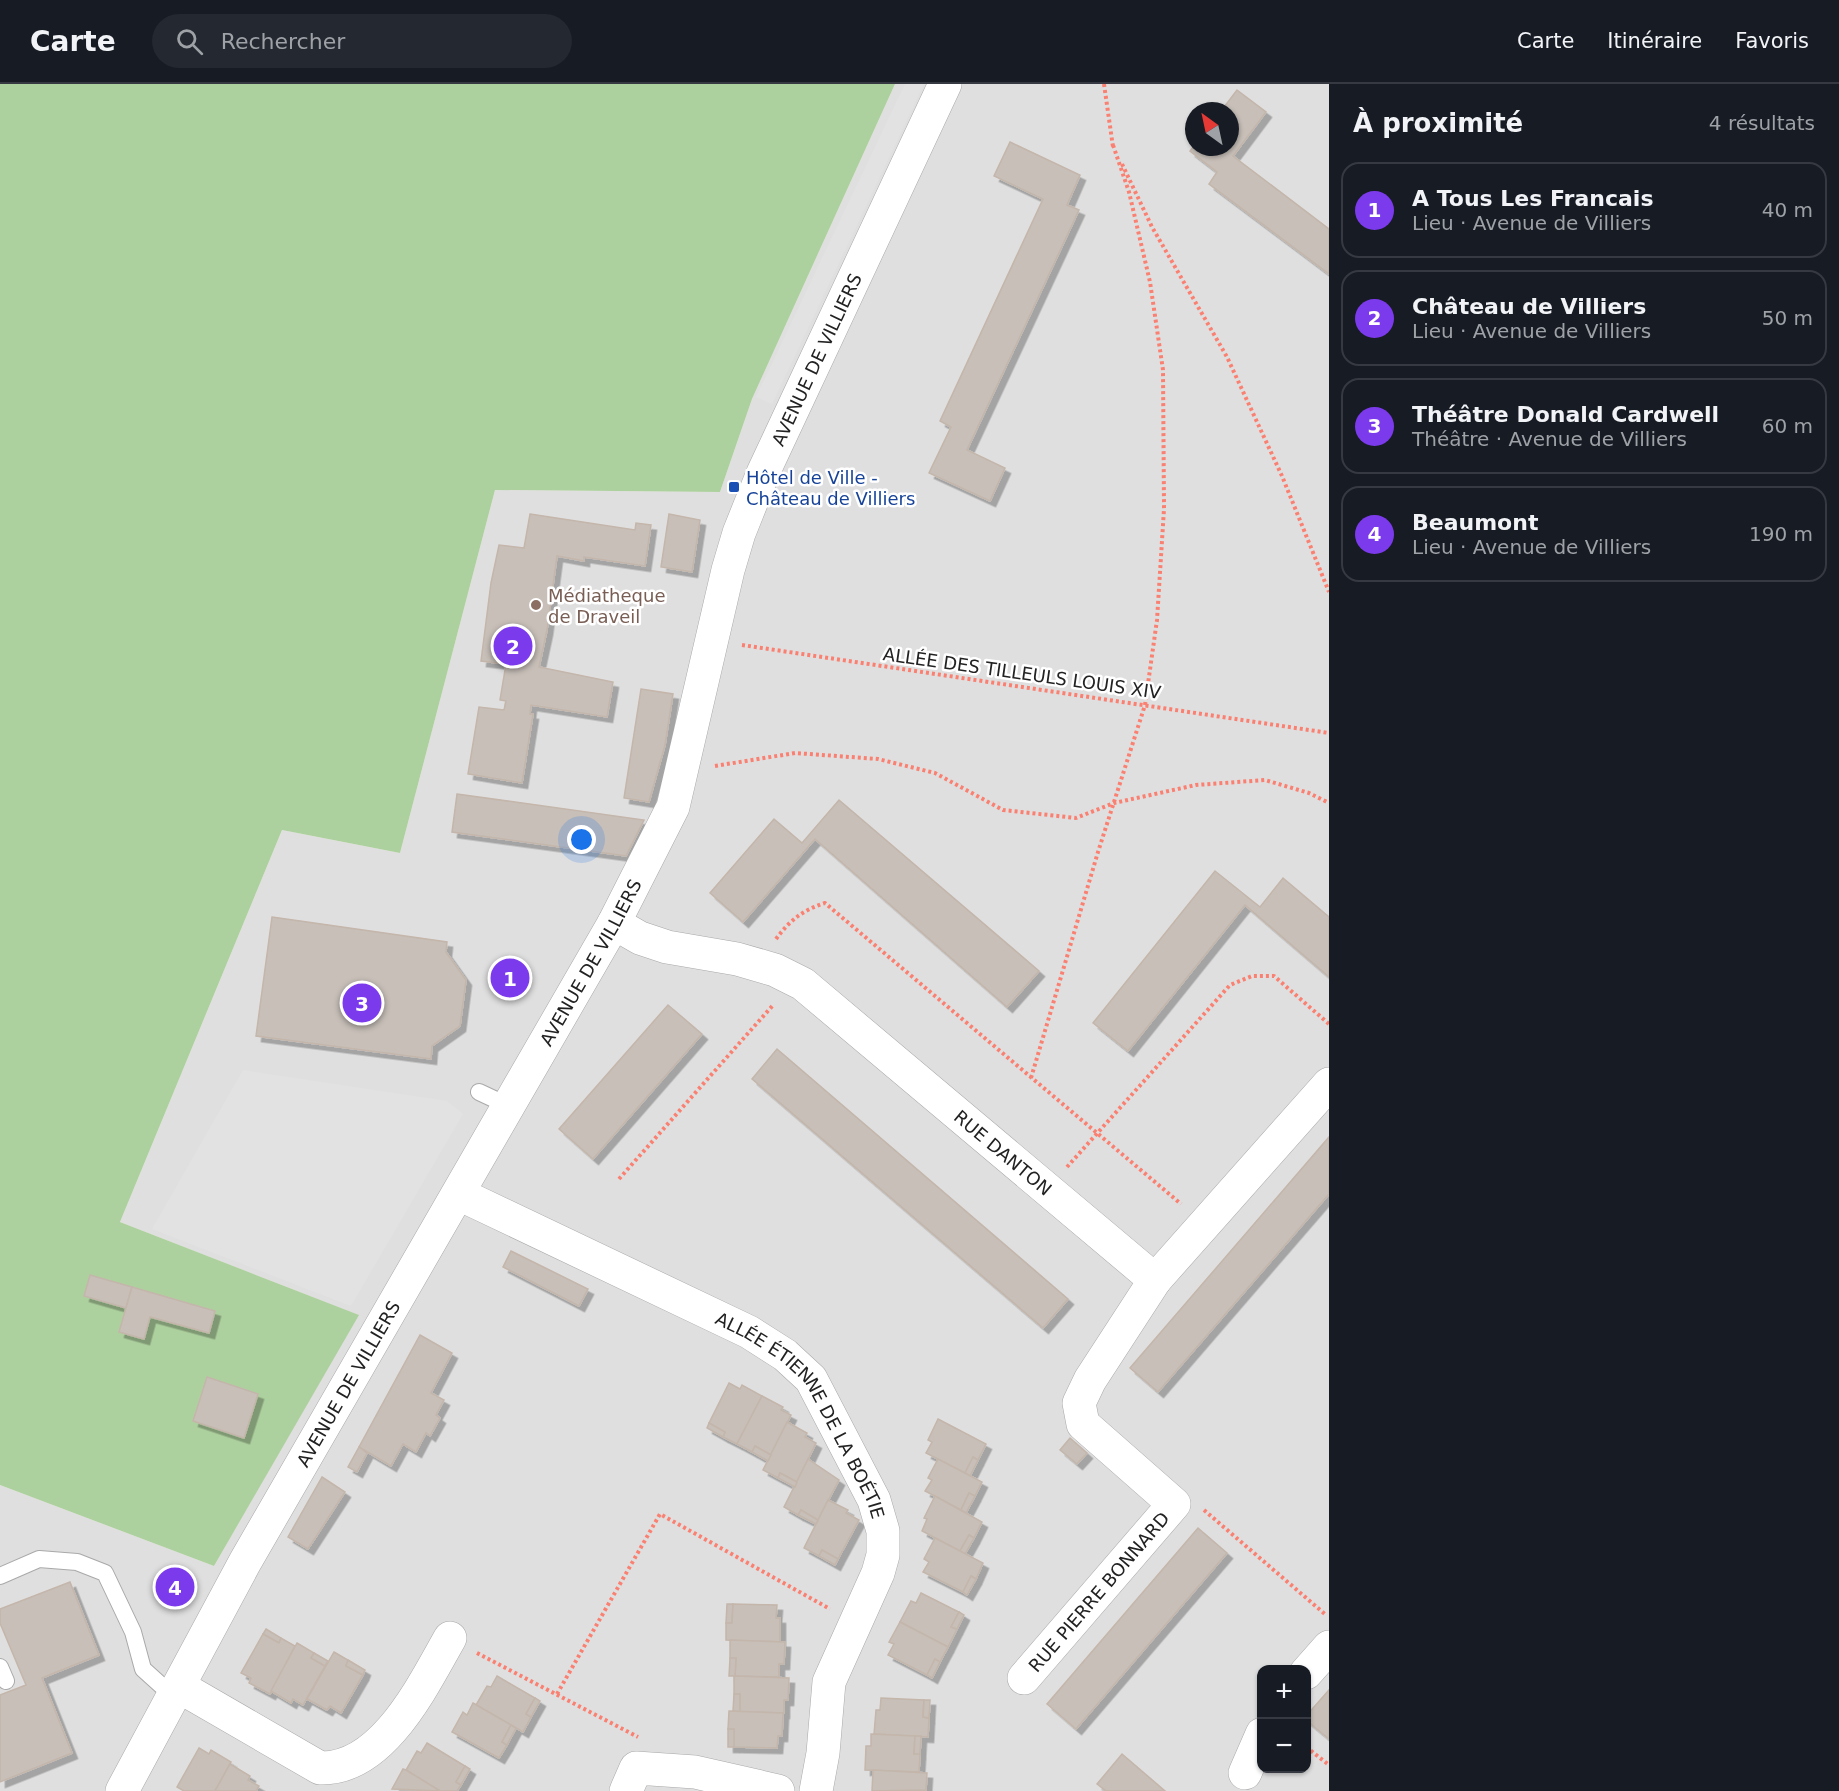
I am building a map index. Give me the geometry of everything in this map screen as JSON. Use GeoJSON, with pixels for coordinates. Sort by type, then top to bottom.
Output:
{"type":"FeatureCollection","features":[{"type":"Feature","properties":{"kind":"street","name":"AVENUE DE VILLIERS"},"geometry":{"type":"LineString","coordinates":[[122,1791],[245,1562],[614,923],[664,828],[673,807],[682,772],[711,640],[739,533],[763,472],[945,84]]}},
{"type":"Feature","properties":{"kind":"street","name":"RUE DANTON"},"geometry":{"type":"LineString","coordinates":[[614,923],[640,938],[667,948],[737,958],[795,981],[831,1005],[1155,1280]]}},
{"type":"Feature","properties":{"kind":"street"},"geometry":{"type":"LineString","coordinates":[[1155,1280],[1329,1084]]}},
{"type":"Feature","properties":{"kind":"street","name":"ALLÉE ÉTIENNE DE LA BOÉTIE"},"geometry":{"type":"LineString","coordinates":[[459,1194],[749,1332],[785,1355],[811,1379],[874,1500],[883,1531],[884,1555],[857,1624],[829,1682],[823,1753],[816,1791]]}},
{"type":"Feature","properties":{"kind":"street","name":"RUE PIERRE BONNARD"},"geometry":{"type":"LineString","coordinates":[[1024,1678],[1174,1504],[1083,1424],[1079,1403],[1090,1380],[1155,1280]]}},
{"type":"Feature","properties":{"kind":"street"},"geometry":{"type":"LineString","coordinates":[[177,1692],[322,1779],[337,1768],[351,1763],[381,1740],[411,1706],[450,1638]]}},
{"type":"Feature","properties":{"kind":"street"},"geometry":{"type":"LineString","coordinates":[[1311,1667],[1329,1647]]}},
{"type":"Feature","properties":{"kind":"street"},"geometry":{"type":"LineString","coordinates":[[1245,1773],[1257,1745]]}},
{"type":"Feature","properties":{"kind":"street"},"geometry":{"type":"LineString","coordinates":[[626,1791],[636,1768],[695,1772],[778,1791]]}},
{"type":"Feature","properties":{"kind":"lane"},"geometry":{"type":"LineString","coordinates":[[479,1092],[509,1106]]}},
{"type":"Feature","properties":{"kind":"lane"},"geometry":{"type":"LineString","coordinates":[[0,1576],[39,1559],[77,1562],[105,1573],[133,1632],[143,1669],[177,1692]]}},
{"type":"Feature","properties":{"kind":"path"},"geometry":{"type":"LineString","coordinates":[[1031,1078],[1145,705],[1157,620],[1164,509],[1163,369],[1150,282],[1129,192],[1113,145],[1104,84]]}},
{"type":"Feature","properties":{"kind":"path"},"geometry":{"type":"LineString","coordinates":[[1113,145],[1152,227],[1227,357],[1282,476],[1329,592]]}},
{"type":"Feature","properties":{"kind":"path","name":"ALLÉE DES TILLEULS LOUIS XIV"},"geometry":{"type":"LineString","coordinates":[[711,640],[1329,733]]}},
{"type":"Feature","properties":{"kind":"path"},"geometry":{"type":"LineString","coordinates":[[682,772],[795,753],[878,759],[935,773],[1003,810],[1076,818],[1114,803],[1196,785],[1265,780],[1309,793],[1329,803]]}},
{"type":"Feature","properties":{"kind":"path"},"geometry":{"type":"LineString","coordinates":[[764,967],[775,940],[789,922],[807,908],[825,903],[1205,1224]]}},
{"type":"Feature","properties":{"kind":"path"},"geometry":{"type":"LineString","coordinates":[[1047,1190],[1096,1132],[1230,985],[1252,976],[1274,976],[1329,1024]]}},
{"type":"Feature","properties":{"kind":"path"},"geometry":{"type":"LineString","coordinates":[[619,1179],[795,981]]}},
{"type":"Feature","properties":{"kind":"path"},"geometry":{"type":"LineString","coordinates":[[1174,1504],[1203,1509],[1329,1618]]}},
{"type":"Feature","properties":{"kind":"path"},"geometry":{"type":"LineString","coordinates":[[557,1694],[660,1514],[857,1624]]}},
{"type":"Feature","properties":{"kind":"path"},"geometry":{"type":"LineString","coordinates":[[450,1638],[646,1741]]}},
{"type":"Feature","properties":{"kind":"path"},"geometry":{"type":"LineString","coordinates":[[1311,1751],[1329,1765]]}},
{"type":"Feature","properties":{"kind":"shaded area"},"geometry":{"type":"Polygon","coordinates":[[[895,84],[1329,84],[1329,1791],[0,1791],[0,1485],[214,1566],[358,1315],[120,1222],[282,830],[400,853],[495,490],[720,492],[752,399],[895,84]]]}},
{"type":"Feature","properties":{"kind":"shaded area"},"geometry":{"type":"Polygon","coordinates":[[[905,84],[924,84],[772,404],[756,397],[905,84]]]}},
{"type":"Feature","properties":{"kind":"shaded area"},"geometry":{"type":"Polygon","coordinates":[[[243,1070],[447,1101],[463,1114],[351,1306],[152,1229],[243,1070]]]}},
{"type":"Feature","properties":{"kind":"green space"},"geometry":{"type":"Polygon","coordinates":[[[0,84],[895,84],[752,399],[720,492],[495,490],[400,853],[282,830],[120,1222],[359,1315],[214,1566],[0,1485],[0,84]]]}},
{"type":"Feature","properties":{"kind":"building"},"geometry":{"type":"Polygon","coordinates":[[[1237,90],[1266,112],[1239,148],[1239,102],[1228,102],[1237,90]]]}},
{"type":"Feature","properties":{"kind":"building"},"geometry":{"type":"Polygon","coordinates":[[[1010,142],[1080,175],[1067,205],[1079,210],[967,450],[1005,468],[990,501],[929,473],[951,427],[940,421],[1043,199],[994,176],[1010,142]]]}},
{"type":"Feature","properties":{"kind":"building"},"geometry":{"type":"Polygon","coordinates":[[[1196,156],[1233,156],[1329,229],[1329,274],[1209,184],[1217,172],[1196,156]]]}},
{"type":"Feature","properties":{"kind":"building"},"geometry":{"type":"Polygon","coordinates":[[[530,514],[635,530],[636,523],[651,525],[645,566],[584,557],[584,561],[557,556],[547,630],[539,667],[613,682],[607,717],[531,705],[530,714],[533,714],[522,783],[468,774],[479,707],[504,710],[506,701],[500,700],[506,664],[481,661],[491,583],[499,545],[524,548],[530,514]]]}},
{"type":"Feature","properties":{"kind":"building"},"geometry":{"type":"Polygon","coordinates":[[[669,514],[700,520],[692,572],[661,567],[669,514]]]}},
{"type":"Feature","properties":{"kind":"building"},"geometry":{"type":"Polygon","coordinates":[[[641,689],[673,694],[665,745],[649,802],[624,798],[641,689]]]}},
{"type":"Feature","properties":{"kind":"building"},"geometry":{"type":"Polygon","coordinates":[[[457,794],[644,820],[626,856],[452,832],[457,794]]]}},
{"type":"Feature","properties":{"kind":"building"},"geometry":{"type":"Polygon","coordinates":[[[839,800],[1039,971],[1007,1007],[815,839],[743,922],[710,893],[774,819],[802,843],[839,800]]]}},
{"type":"Feature","properties":{"kind":"building"},"geometry":{"type":"Polygon","coordinates":[[[1215,871],[1260,907],[1283,878],[1329,917],[1329,977],[1245,905],[1128,1051],[1093,1023],[1215,871]]]}},
{"type":"Feature","properties":{"kind":"building"},"geometry":{"type":"Polygon","coordinates":[[[272,917],[447,942],[446,952],[466,980],[460,1026],[432,1046],[431,1059],[256,1036],[272,917]]]}},
{"type":"Feature","properties":{"kind":"building"},"geometry":{"type":"Polygon","coordinates":[[[668,1005],[702,1034],[593,1159],[559,1129],[668,1005]]]}},
{"type":"Feature","properties":{"kind":"building"},"geometry":{"type":"Polygon","coordinates":[[[777,1049],[1068,1299],[1043,1328],[752,1079],[777,1049]]]}},
{"type":"Feature","properties":{"kind":"building"},"geometry":{"type":"Polygon","coordinates":[[[1329,1137],[1329,1194],[1158,1392],[1130,1368],[1329,1137]]]}},
{"type":"Feature","properties":{"kind":"building"},"geometry":{"type":"Polygon","coordinates":[[[511,1251],[588,1289],[579,1306],[503,1267],[511,1251]]]}},
{"type":"Feature","properties":{"kind":"building"},"geometry":{"type":"Polygon","coordinates":[[[90,1275],[132,1287],[126,1308],[84,1296],[90,1275]]]}},
{"type":"Feature","properties":{"kind":"building"},"geometry":{"type":"Polygon","coordinates":[[[132,1287],[215,1311],[209,1333],[150,1317],[144,1339],[119,1332],[132,1287]]]}},
{"type":"Feature","properties":{"kind":"building"},"geometry":{"type":"Polygon","coordinates":[[[420,1335],[452,1353],[431,1393],[444,1400],[436,1415],[440,1418],[430,1436],[426,1433],[416,1452],[403,1444],[391,1466],[359,1447],[420,1335]]]}},
{"type":"Feature","properties":{"kind":"building"},"geometry":{"type":"Polygon","coordinates":[[[207,1377],[258,1394],[244,1438],[193,1421],[207,1377]]]}},
{"type":"Feature","properties":{"kind":"building"},"geometry":{"type":"Polygon","coordinates":[[[729,1383],[740,1389],[742,1385],[762,1396],[737,1444],[723,1437],[725,1432],[709,1423],[729,1383]]]}},
{"type":"Feature","properties":{"kind":"building"},"geometry":{"type":"Polygon","coordinates":[[[762,1396],[783,1407],[781,1410],[791,1415],[771,1455],[755,1446],[752,1452],[737,1444],[762,1396]]]}},
{"type":"Feature","properties":{"kind":"building"},"geometry":{"type":"Polygon","coordinates":[[[938,1419],[986,1444],[978,1460],[973,1457],[965,1473],[926,1453],[932,1442],[928,1440],[938,1419]]]}},
{"type":"Feature","properties":{"kind":"building"},"geometry":{"type":"Polygon","coordinates":[[[787,1422],[807,1433],[805,1437],[816,1443],[797,1482],[780,1473],[778,1478],[763,1470],[787,1422]]]}},
{"type":"Feature","properties":{"kind":"building"},"geometry":{"type":"Polygon","coordinates":[[[709,1423],[725,1432],[723,1437],[707,1428],[709,1423]]]}},
{"type":"Feature","properties":{"kind":"building"},"geometry":{"type":"Polygon","coordinates":[[[1070,1438],[1087,1453],[1077,1464],[1060,1450],[1070,1438]]]}},
{"type":"Feature","properties":{"kind":"building"},"geometry":{"type":"Polygon","coordinates":[[[755,1446],[771,1455],[768,1461],[752,1452],[755,1446]]]}},
{"type":"Feature","properties":{"kind":"building"},"geometry":{"type":"Polygon","coordinates":[[[359,1447],[367,1453],[357,1472],[348,1467],[359,1447]]]}},
{"type":"Feature","properties":{"kind":"building"},"geometry":{"type":"Polygon","coordinates":[[[973,1457],[978,1460],[970,1476],[965,1473],[973,1457]]]}},
{"type":"Feature","properties":{"kind":"building"},"geometry":{"type":"Polygon","coordinates":[[[808,1459],[839,1480],[818,1520],[801,1510],[798,1515],[784,1507],[808,1459]]]}},
{"type":"Feature","properties":{"kind":"building"},"geometry":{"type":"Polygon","coordinates":[[[938,1459],[982,1482],[975,1496],[969,1493],[961,1510],[925,1491],[932,1480],[928,1478],[938,1459]]]}},
{"type":"Feature","properties":{"kind":"building"},"geometry":{"type":"Polygon","coordinates":[[[780,1473],[797,1482],[795,1487],[778,1478],[780,1473]]]}},
{"type":"Feature","properties":{"kind":"building"},"geometry":{"type":"Polygon","coordinates":[[[322,1477],[345,1492],[308,1549],[288,1537],[322,1477]]]}},
{"type":"Feature","properties":{"kind":"building"},"geometry":{"type":"Polygon","coordinates":[[[969,1493],[975,1496],[966,1513],[961,1510],[969,1493]]]}},
{"type":"Feature","properties":{"kind":"building"},"geometry":{"type":"Polygon","coordinates":[[[935,1496],[982,1522],[974,1538],[969,1535],[960,1551],[922,1531],[927,1519],[924,1518],[935,1496]]]}},
{"type":"Feature","properties":{"kind":"building"},"geometry":{"type":"Polygon","coordinates":[[[828,1500],[848,1510],[846,1513],[859,1520],[838,1559],[822,1550],[819,1556],[804,1548],[828,1500]]]}},
{"type":"Feature","properties":{"kind":"building"},"geometry":{"type":"Polygon","coordinates":[[[801,1510],[818,1520],[816,1524],[798,1515],[801,1510]]]}},
{"type":"Feature","properties":{"kind":"building"},"geometry":{"type":"Polygon","coordinates":[[[1198,1528],[1227,1553],[1076,1729],[1047,1704],[1198,1528]]]}},
{"type":"Feature","properties":{"kind":"building"},"geometry":{"type":"Polygon","coordinates":[[[969,1535],[974,1538],[965,1554],[960,1551],[969,1535]]]}},
{"type":"Feature","properties":{"kind":"building"},"geometry":{"type":"Polygon","coordinates":[[[935,1538],[983,1563],[976,1579],[971,1576],[963,1592],[923,1572],[929,1562],[924,1559],[935,1538]]]}},
{"type":"Feature","properties":{"kind":"building"},"geometry":{"type":"Polygon","coordinates":[[[822,1550],[838,1559],[835,1565],[819,1556],[822,1550]]]}},
{"type":"Feature","properties":{"kind":"building"},"geometry":{"type":"Polygon","coordinates":[[[170,1576],[187,1582],[181,1600],[163,1592],[170,1576]]]}},
{"type":"Feature","properties":{"kind":"building"},"geometry":{"type":"Polygon","coordinates":[[[971,1576],[976,1579],[967,1595],[963,1592],[971,1576]]]}},
{"type":"Feature","properties":{"kind":"building"},"geometry":{"type":"Polygon","coordinates":[[[70,1582],[99,1655],[42,1678],[72,1753],[0,1782],[0,1695],[26,1685],[0,1623],[0,1609],[70,1582]]]}},
{"type":"Feature","properties":{"kind":"building"},"geometry":{"type":"Polygon","coordinates":[[[921,1593],[959,1612],[951,1627],[957,1629],[948,1647],[900,1622],[911,1601],[916,1603],[921,1593]]]}},
{"type":"Feature","properties":{"kind":"building"},"geometry":{"type":"Polygon","coordinates":[[[727,1604],[733,1604],[732,1623],[726,1623],[727,1604]]]}},
{"type":"Feature","properties":{"kind":"building"},"geometry":{"type":"Polygon","coordinates":[[[733,1604],[777,1605],[776,1618],[780,1618],[780,1642],[726,1640],[726,1623],[732,1623],[733,1604]]]}},
{"type":"Feature","properties":{"kind":"building"},"geometry":{"type":"Polygon","coordinates":[[[959,1612],[964,1615],[957,1629],[951,1627],[959,1612]]]}},
{"type":"Feature","properties":{"kind":"building"},"geometry":{"type":"Polygon","coordinates":[[[900,1622],[948,1647],[940,1662],[935,1659],[927,1675],[888,1655],[894,1644],[889,1642],[900,1622]]]}},
{"type":"Feature","properties":{"kind":"building"},"geometry":{"type":"Polygon","coordinates":[[[266,1629],[281,1638],[279,1643],[263,1634],[266,1629]]]}},
{"type":"Feature","properties":{"kind":"building"},"geometry":{"type":"Polygon","coordinates":[[[263,1634],[279,1643],[281,1638],[295,1646],[270,1694],[249,1683],[251,1678],[241,1673],[263,1634]]]}},
{"type":"Feature","properties":{"kind":"building"},"geometry":{"type":"Polygon","coordinates":[[[730,1640],[785,1642],[784,1664],[779,1664],[779,1677],[735,1676],[736,1658],[730,1658],[730,1640]]]}},
{"type":"Feature","properties":{"kind":"building"},"geometry":{"type":"Polygon","coordinates":[[[297,1643],[314,1653],[311,1658],[325,1666],[303,1705],[293,1699],[291,1703],[271,1691],[297,1643]]]}},
{"type":"Feature","properties":{"kind":"building"},"geometry":{"type":"Polygon","coordinates":[[[334,1652],[348,1660],[346,1666],[363,1675],[341,1713],[330,1706],[327,1710],[307,1699],[334,1652]]]}},
{"type":"Feature","properties":{"kind":"building"},"geometry":{"type":"Polygon","coordinates":[[[314,1653],[328,1661],[325,1666],[311,1658],[314,1653]]]}},
{"type":"Feature","properties":{"kind":"building"},"geometry":{"type":"Polygon","coordinates":[[[730,1658],[736,1658],[735,1676],[729,1676],[730,1658]]]}},
{"type":"Feature","properties":{"kind":"building"},"geometry":{"type":"Polygon","coordinates":[[[935,1659],[940,1662],[932,1678],[927,1675],[935,1659]]]}},
{"type":"Feature","properties":{"kind":"building"},"geometry":{"type":"Polygon","coordinates":[[[348,1660],[365,1670],[363,1675],[346,1666],[348,1660]]]}},
{"type":"Feature","properties":{"kind":"building"},"geometry":{"type":"Polygon","coordinates":[[[497,1676],[535,1698],[526,1714],[531,1717],[523,1732],[476,1705],[487,1686],[491,1687],[497,1676]]]}},
{"type":"Feature","properties":{"kind":"building"},"geometry":{"type":"Polygon","coordinates":[[[734,1676],[789,1678],[788,1700],[784,1700],[784,1713],[740,1712],[740,1694],[734,1694],[734,1676]]]}},
{"type":"Feature","properties":{"kind":"building"},"geometry":{"type":"Polygon","coordinates":[[[1329,1690],[1329,1739],[1311,1724],[1311,1710],[1329,1690]]]}},
{"type":"Feature","properties":{"kind":"building"},"geometry":{"type":"Polygon","coordinates":[[[734,1694],[740,1694],[740,1712],[733,1711],[734,1694]]]}},
{"type":"Feature","properties":{"kind":"building"},"geometry":{"type":"Polygon","coordinates":[[[535,1698],[540,1701],[531,1717],[526,1714],[535,1698]]]}},
{"type":"Feature","properties":{"kind":"building"},"geometry":{"type":"Polygon","coordinates":[[[881,1698],[924,1700],[923,1717],[929,1718],[928,1737],[874,1734],[876,1710],[880,1710],[881,1698]]]}},
{"type":"Feature","properties":{"kind":"building"},"geometry":{"type":"Polygon","coordinates":[[[924,1700],[930,1700],[929,1718],[923,1717],[924,1700]]]}},
{"type":"Feature","properties":{"kind":"building"},"geometry":{"type":"Polygon","coordinates":[[[473,1703],[511,1725],[502,1742],[507,1745],[499,1758],[452,1732],[463,1712],[467,1715],[473,1703]]]}},
{"type":"Feature","properties":{"kind":"building"},"geometry":{"type":"Polygon","coordinates":[[[729,1711],[783,1713],[782,1736],[778,1736],[777,1748],[734,1747],[734,1729],[728,1729],[729,1711]]]}},
{"type":"Feature","properties":{"kind":"building"},"geometry":{"type":"Polygon","coordinates":[[[511,1725],[516,1728],[507,1745],[502,1742],[511,1725]]]}},
{"type":"Feature","properties":{"kind":"building"},"geometry":{"type":"Polygon","coordinates":[[[728,1729],[734,1729],[734,1747],[728,1747],[728,1729]]]}},
{"type":"Feature","properties":{"kind":"building"},"geometry":{"type":"Polygon","coordinates":[[[871,1734],[915,1736],[914,1754],[920,1754],[919,1772],[865,1770],[866,1746],[871,1746],[871,1734]]]}},
{"type":"Feature","properties":{"kind":"building"},"geometry":{"type":"Polygon","coordinates":[[[915,1736],[921,1736],[920,1754],[914,1754],[915,1736]]]}},
{"type":"Feature","properties":{"kind":"building"},"geometry":{"type":"Polygon","coordinates":[[[427,1743],[465,1766],[456,1782],[461,1785],[457,1791],[440,1791],[406,1770],[417,1751],[421,1753],[427,1743]]]}},
{"type":"Feature","properties":{"kind":"building"},"geometry":{"type":"Polygon","coordinates":[[[199,1748],[209,1754],[211,1750],[231,1762],[215,1791],[184,1791],[177,1787],[199,1748]]]}},
{"type":"Feature","properties":{"kind":"building"},"geometry":{"type":"Polygon","coordinates":[[[1122,1754],[1165,1791],[1106,1791],[1097,1784],[1122,1754]]]}},
{"type":"Feature","properties":{"kind":"building"},"geometry":{"type":"Polygon","coordinates":[[[230,1764],[250,1776],[248,1780],[259,1786],[256,1791],[215,1791],[230,1764]]]}},
{"type":"Feature","properties":{"kind":"building"},"geometry":{"type":"Polygon","coordinates":[[[465,1766],[470,1769],[461,1785],[456,1782],[465,1766]]]}},
{"type":"Feature","properties":{"kind":"building"},"geometry":{"type":"Polygon","coordinates":[[[403,1769],[406,1770],[440,1791],[392,1789],[403,1769]]]}},
{"type":"Feature","properties":{"kind":"building"},"geometry":{"type":"Polygon","coordinates":[[[873,1770],[927,1773],[926,1790],[872,1791],[873,1770]]]}},
{"type":"Feature","properties":{"kind":"place","name":"Hôtel de Ville - Château de Villiers"},"geometry":{"type":"Point","coordinates":[734,487]}},
{"type":"Feature","properties":{"kind":"place","name":"Médiatheque de Draveil"},"geometry":{"type":"Point","coordinates":[536,605]}},
{"type":"Feature","properties":{"kind":"place","name":"Château de Villiers"},"geometry":{"type":"Point","coordinates":[513,646]}},
{"type":"Feature","properties":{"kind":"place","name":"A Tous Les Francais"},"geometry":{"type":"Point","coordinates":[510,978]}},
{"type":"Feature","properties":{"kind":"place","name":"Théâtre Donald Cardwell"},"geometry":{"type":"Point","coordinates":[362,1003]}},
{"type":"Feature","properties":{"kind":"place","name":"Beaumont"},"geometry":{"type":"Point","coordinates":[175,1587]}}]}
